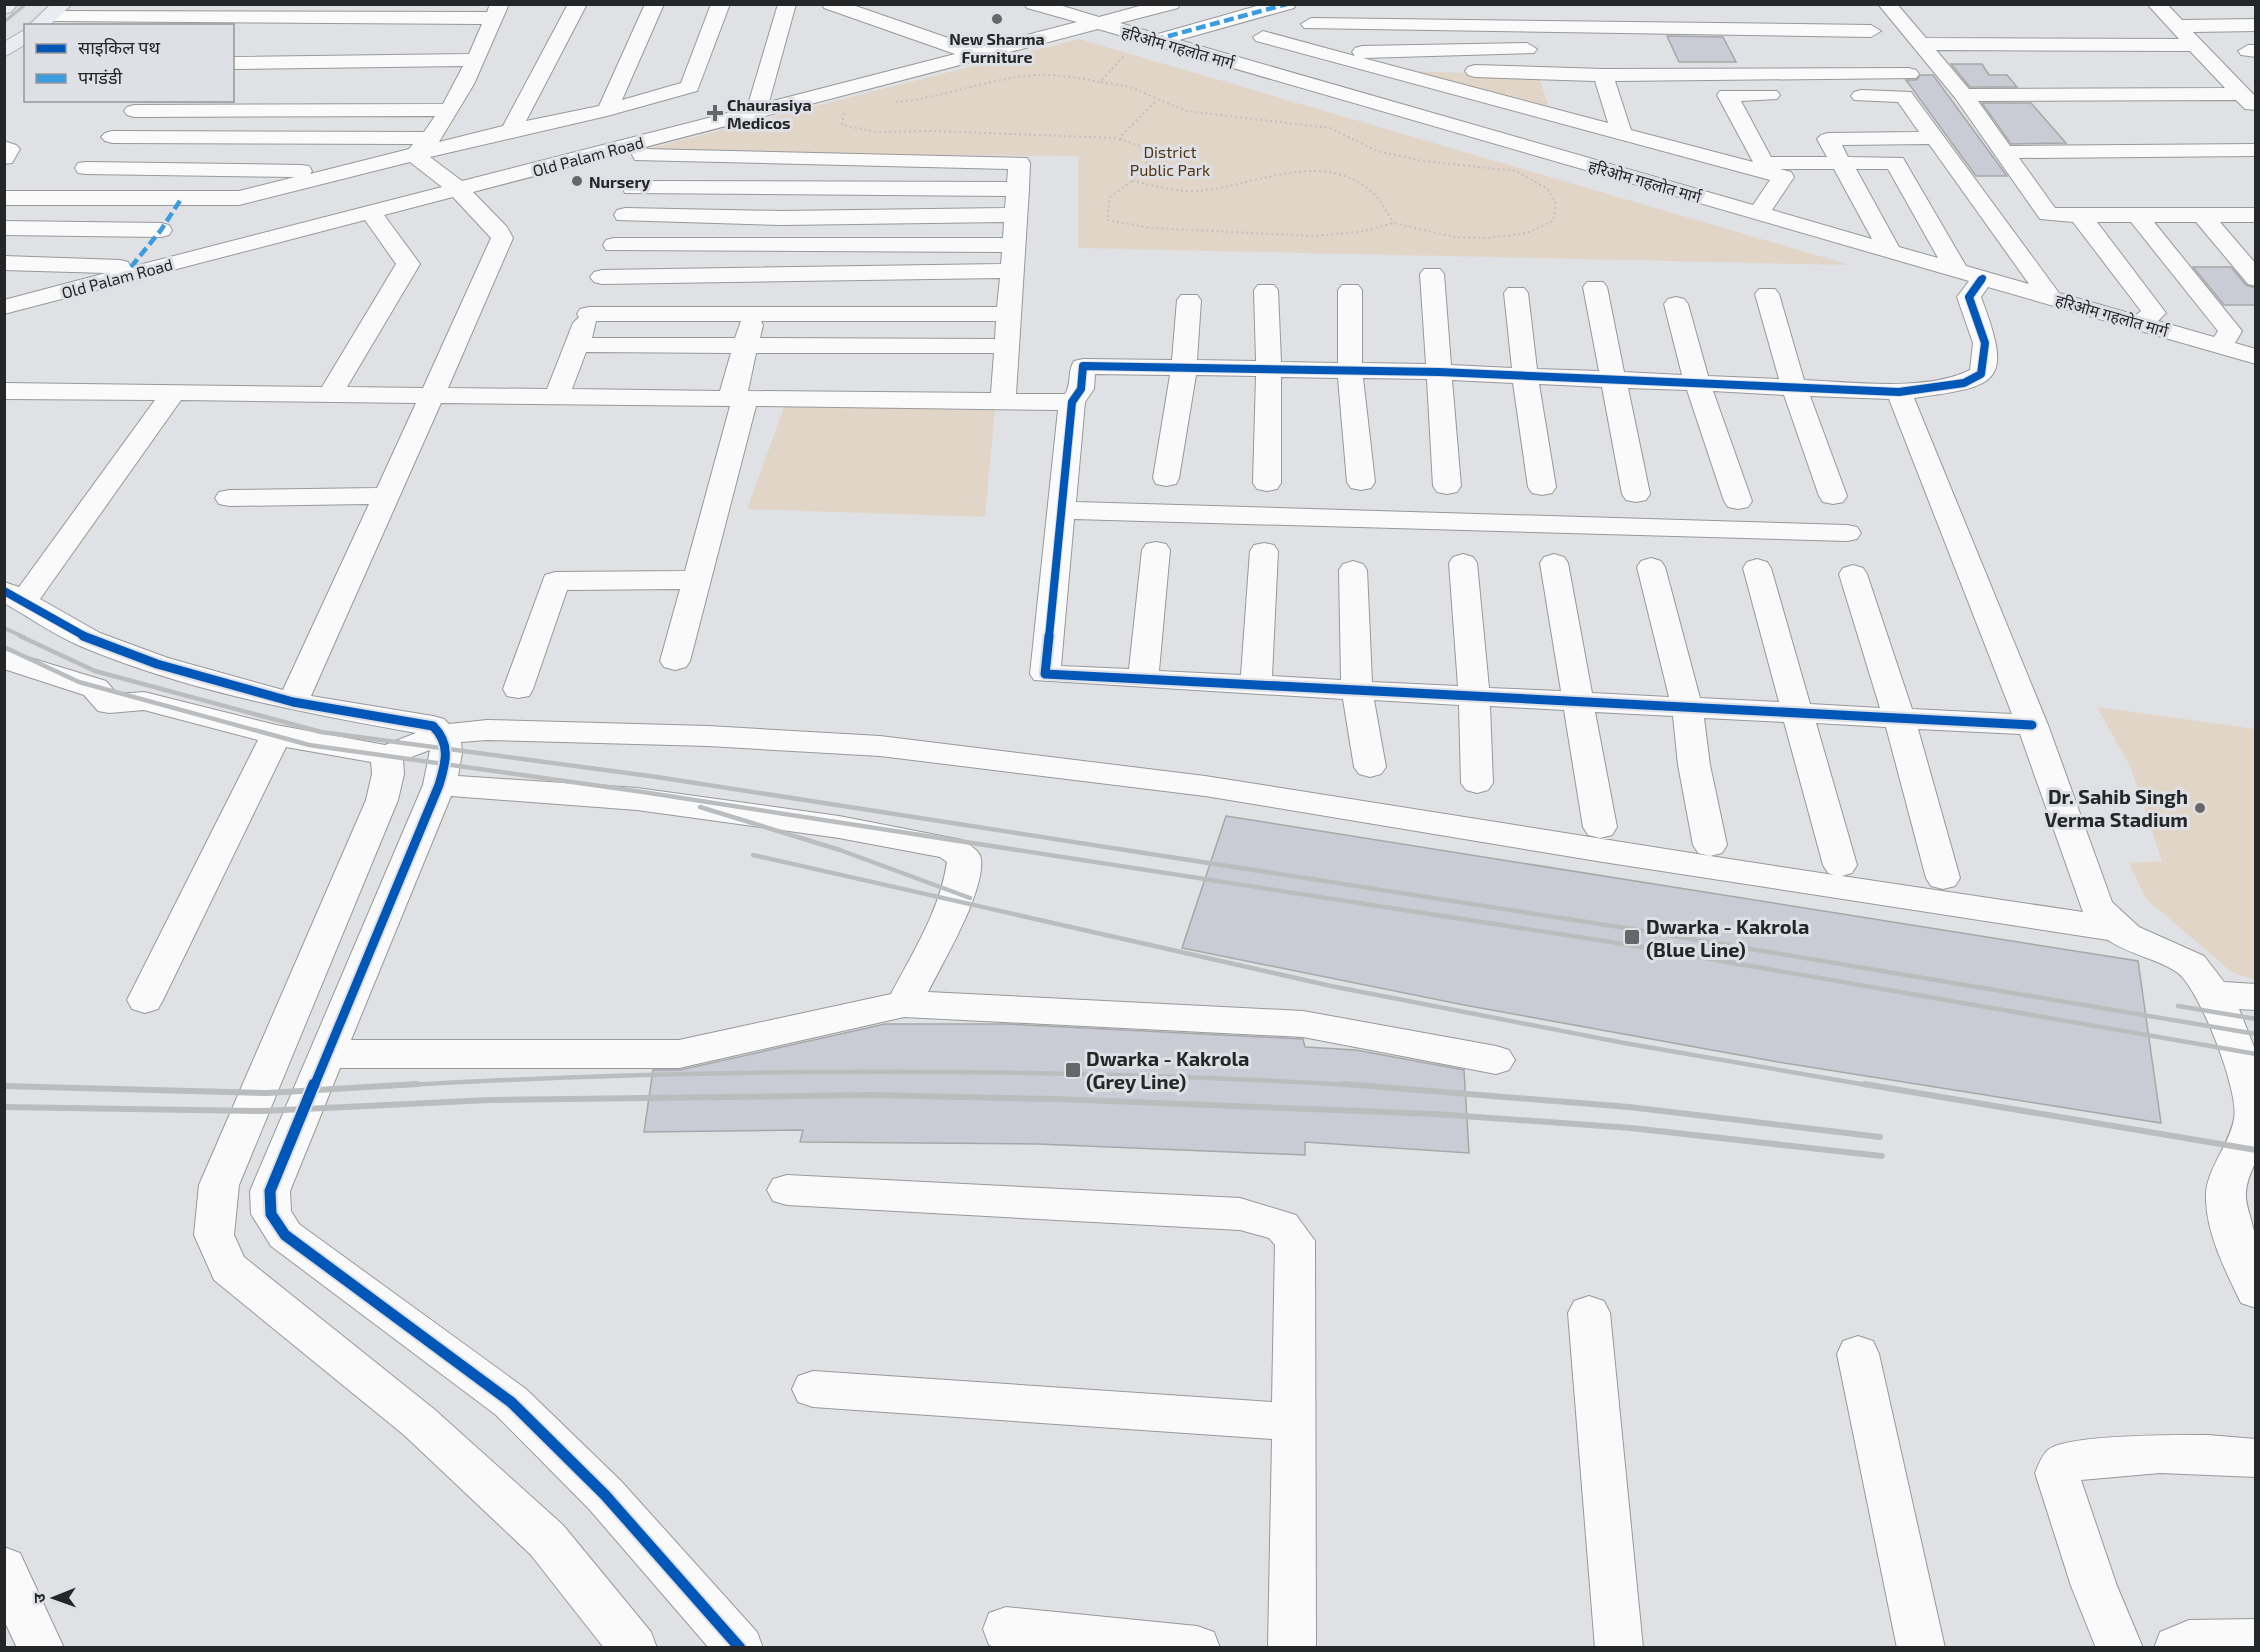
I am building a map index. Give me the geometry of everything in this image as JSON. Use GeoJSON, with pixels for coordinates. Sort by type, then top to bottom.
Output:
{"type":"FeatureCollection","features":[{"type":"Feature","properties":{"kind":"main road"},"geometry":{"type":"LineString","coordinates":[[4,8],[9,4]]}},
{"type":"Feature","properties":{"kind":"main road"},"geometry":{"type":"LineString","coordinates":[[4,51],[24,36]]}},
{"type":"Feature","properties":{"kind":"street"},"geometry":{"type":"LineString","coordinates":[[511,130],[578,4]]}},
{"type":"Feature","properties":{"kind":"street"},"geometry":{"type":"LineString","coordinates":[[607,110],[655,4]]}},
{"type":"Feature","properties":{"kind":"street"},"geometry":{"type":"LineString","coordinates":[[4,198],[181,200],[239,198],[511,130],[607,110],[690,87],[721,4]]}},
{"type":"Feature","properties":{"kind":"street"},"geometry":{"type":"LineString","coordinates":[[756,112],[787,4]]}},
{"type":"Feature","properties":{"kind":"street"},"geometry":{"type":"LineString","coordinates":[[831,4],[977,55]]}},
{"type":"Feature","properties":{"kind":"street","name":"हरिओम गहलोत मार्ग"},"geometry":{"type":"LineString","coordinates":[[1034,4],[2256,357]]}},
{"type":"Feature","properties":{"kind":"street","name":"Old Palam Road"},"geometry":{"type":"LineString","coordinates":[[4,307],[458,189],[646,148],[756,112],[1171,4]]}},
{"type":"Feature","properties":{"kind":"street"},"geometry":{"type":"LineString","coordinates":[[1148,38],[1287,4]]}},
{"type":"Feature","properties":{"kind":"street"},"geometry":{"type":"LineString","coordinates":[[1198,52],[1263,37],[1381,4]]}},
{"type":"Feature","properties":{"kind":"street"},"geometry":{"type":"LineString","coordinates":[[1887,4],[1963,95],[2048,214],[2256,215]]}},
{"type":"Feature","properties":{"kind":"street"},"geometry":{"type":"LineString","coordinates":[[2156,4],[2251,103]]}},
{"type":"Feature","properties":{"kind":"street"},"geometry":{"type":"LineString","coordinates":[[72,24],[318,10],[497,11],[464,83],[432,138],[415,155]]}},
{"type":"Feature","properties":{"kind":"street"},"geometry":{"type":"LineString","coordinates":[[298,36],[318,10]]}},
{"type":"Feature","properties":{"kind":"street"},"geometry":{"type":"LineString","coordinates":[[1311,24],[1874,38],[1653,48]]}},
{"type":"Feature","properties":{"kind":"street"},"geometry":{"type":"LineString","coordinates":[[2177,26],[2256,26]]}},
{"type":"Feature","properties":{"kind":"street"},"geometry":{"type":"LineString","coordinates":[[463,37],[486,37]]}},
{"type":"Feature","properties":{"kind":"street"},"geometry":{"type":"LineString","coordinates":[[1263,37],[1766,168],[1783,177],[1758,214]]}},
{"type":"Feature","properties":{"kind":"street"},"geometry":{"type":"LineString","coordinates":[[1919,44],[2196,45]]}},
{"type":"Feature","properties":{"kind":"street"},"geometry":{"type":"LineString","coordinates":[[1322,52],[1546,49]]}},
{"type":"Feature","properties":{"kind":"street"},"geometry":{"type":"LineString","coordinates":[[234,63],[475,60]]}},
{"type":"Feature","properties":{"kind":"street"},"geometry":{"type":"LineString","coordinates":[[1383,69],[1603,75],[1909,74]]}},
{"type":"Feature","properties":{"kind":"street"},"geometry":{"type":"LineString","coordinates":[[1603,75],[1621,132]]}},
{"type":"Feature","properties":{"kind":"street"},"geometry":{"type":"LineString","coordinates":[[440,83],[464,83]]}},
{"type":"Feature","properties":{"kind":"street"},"geometry":{"type":"LineString","coordinates":[[1766,168],[1727,95],[1790,95]]}},
{"type":"Feature","properties":{"kind":"street"},"geometry":{"type":"LineString","coordinates":[[1963,95],[2251,103]]}},
{"type":"Feature","properties":{"kind":"street"},"geometry":{"type":"LineString","coordinates":[[1846,96],[1904,96],[2051,298]]}},
{"type":"Feature","properties":{"kind":"street"},"geometry":{"type":"LineString","coordinates":[[61,199],[139,106],[448,110]]}},
{"type":"Feature","properties":{"kind":"street"},"geometry":{"type":"LineString","coordinates":[[112,137],[432,138]]}},
{"type":"Feature","properties":{"kind":"street"},"geometry":{"type":"LineString","coordinates":[[1890,251],[1828,139],[1935,138]]}},
{"type":"Feature","properties":{"kind":"street"},"geometry":{"type":"LineString","coordinates":[[4,147],[9,149],[4,158]]}},
{"type":"Feature","properties":{"kind":"street"},"geometry":{"type":"LineString","coordinates":[[558,396],[625,215],[646,148],[799,159],[1019,163],[1003,401]]}},
{"type":"Feature","properties":{"kind":"street"},"geometry":{"type":"LineString","coordinates":[[2004,152],[2256,150]]}},
{"type":"Feature","properties":{"kind":"street"},"geometry":{"type":"LineString","coordinates":[[293,702],[502,238],[458,189],[415,155]]}},
{"type":"Feature","properties":{"kind":"street"},"geometry":{"type":"LineString","coordinates":[[675,661],[738,398],[746,345],[799,159]]}},
{"type":"Feature","properties":{"kind":"street"},"geometry":{"type":"LineString","coordinates":[[1766,168],[1841,163],[1954,164]]}},
{"type":"Feature","properties":{"kind":"street"},"geometry":{"type":"LineString","coordinates":[[1895,164],[1957,271]]}},
{"type":"Feature","properties":{"kind":"street"},"geometry":{"type":"LineString","coordinates":[[86,168],[347,171]]}},
{"type":"Feature","properties":{"kind":"street"},"geometry":{"type":"LineString","coordinates":[[633,188],[789,191],[1017,189]]}},
{"type":"Feature","properties":{"kind":"street"},"geometry":{"type":"LineString","coordinates":[[131,267],[161,230],[181,200]]}},
{"type":"Feature","properties":{"kind":"street"},"geometry":{"type":"LineString","coordinates":[[330,394],[408,264],[370,212]]}},
{"type":"Feature","properties":{"kind":"street"},"geometry":{"type":"LineString","coordinates":[[625,215],[782,218],[1016,215]]}},
{"type":"Feature","properties":{"kind":"street"},"geometry":{"type":"LineString","coordinates":[[2080,215],[2154,313],[2140,323]]}},
{"type":"Feature","properties":{"kind":"street"},"geometry":{"type":"LineString","coordinates":[[2137,215],[2230,331],[2221,347]]}},
{"type":"Feature","properties":{"kind":"street"},"geometry":{"type":"LineString","coordinates":[[2202,215],[2256,279]]}},
{"type":"Feature","properties":{"kind":"street"},"geometry":{"type":"LineString","coordinates":[[4,228],[161,230]]}},
{"type":"Feature","properties":{"kind":"street"},"geometry":{"type":"LineString","coordinates":[[614,245],[1014,245]]}},
{"type":"Feature","properties":{"kind":"street"},"geometry":{"type":"LineString","coordinates":[[4,263],[156,268]]}},
{"type":"Feature","properties":{"kind":"street"},"geometry":{"type":"LineString","coordinates":[[602,277],[1011,271]]}},
{"type":"Feature","properties":{"kind":"street"},"geometry":{"type":"LineString","coordinates":[[1432,274],[1448,486]]}},
{"type":"Feature","properties":{"kind":"street"},"geometry":{"type":"LineString","coordinates":[[1983,278],[1969,297],[1985,333],[1985,363],[1981,374],[1964,383],[1899,392],[1439,372],[1083,366],[1081,389],[1072,402],[1045,674],[2032,724]]}},
{"type":"Feature","properties":{"kind":"street"},"geometry":{"type":"LineString","coordinates":[[1595,287],[1636,494]]}},
{"type":"Feature","properties":{"kind":"street"},"geometry":{"type":"LineString","coordinates":[[1266,290],[1269,369],[1267,483]]}},
{"type":"Feature","properties":{"kind":"street"},"geometry":{"type":"LineString","coordinates":[[1350,290],[1350,370],[1361,482]]}},
{"type":"Feature","properties":{"kind":"street"},"geometry":{"type":"LineString","coordinates":[[4,293],[50,295]]}},
{"type":"Feature","properties":{"kind":"street"},"geometry":{"type":"LineString","coordinates":[[1516,293],[1524,376],[1542,488]]}},
{"type":"Feature","properties":{"kind":"street"},"geometry":{"type":"LineString","coordinates":[[1767,294],[1794,388],[1833,496]]}},
{"type":"Feature","properties":{"kind":"street"},"geometry":{"type":"LineString","coordinates":[[1166,478],[1184,369],[1189,300]]}},
{"type":"Feature","properties":{"kind":"street"},"geometry":{"type":"LineString","coordinates":[[1676,304],[1697,383],[1737,501]]}},
{"type":"Feature","properties":{"kind":"street"},"geometry":{"type":"LineString","coordinates":[[588,314],[1008,314]]}},
{"type":"Feature","properties":{"kind":"street"},"geometry":{"type":"LineString","coordinates":[[577,345],[1006,346]]}},
{"type":"Feature","properties":{"kind":"street"},"geometry":{"type":"LineString","coordinates":[[4,391],[1072,402]]}},
{"type":"Feature","properties":{"kind":"street"},"geometry":{"type":"LineString","coordinates":[[174,392],[14,597],[100,644],[157,664],[293,702],[433,726],[443,734],[449,753],[439,785],[270,1191],[271,1214],[285,1235],[511,1402],[604,1495],[740,1647]]}},
{"type":"Feature","properties":{"kind":"street"},"geometry":{"type":"LineString","coordinates":[[1899,392],[2032,724],[2096,905],[2115,929],[2127,939],[2189,964],[2202,976],[2215,994],[2255,1106],[2255,1123],[2226,1187],[2225,1203],[2253,1280]]}},
{"type":"Feature","properties":{"kind":"street"},"geometry":{"type":"LineString","coordinates":[[229,498],[386,496]]}},
{"type":"Feature","properties":{"kind":"street"},"geometry":{"type":"LineString","coordinates":[[1061,510],[1847,532]]}},
{"type":"Feature","properties":{"kind":"street"},"geometry":{"type":"LineString","coordinates":[[1143,679],[1156,550]]}},
{"type":"Feature","properties":{"kind":"street"},"geometry":{"type":"LineString","coordinates":[[1256,685],[1264,551]]}},
{"type":"Feature","properties":{"kind":"street"},"geometry":{"type":"LineString","coordinates":[[1463,563],[1474,696],[1477,783]]}},
{"type":"Feature","properties":{"kind":"street"},"geometry":{"type":"LineString","coordinates":[[1554,563],[1600,827]]}},
{"type":"Feature","properties":{"kind":"street"},"geometry":{"type":"LineString","coordinates":[[1651,567],[1687,707],[1694,765],[1710,844]]}},
{"type":"Feature","properties":{"kind":"street"},"geometry":{"type":"LineString","coordinates":[[1757,568],[1840,865]]}},
{"type":"Feature","properties":{"kind":"street"},"geometry":{"type":"LineString","coordinates":[[1353,570],[1357,690],[1370,767]]}},
{"type":"Feature","properties":{"kind":"street"},"geometry":{"type":"LineString","coordinates":[[1853,574],[1899,718],[1943,878]]}},
{"type":"Feature","properties":{"kind":"street"},"geometry":{"type":"LineString","coordinates":[[518,689],[555,581],[696,580]]}},
{"type":"Feature","properties":{"kind":"street"},"geometry":{"type":"LineString","coordinates":[[4,659],[95,688],[109,704],[144,701],[276,735],[387,754],[443,734],[487,730],[708,736],[880,746],[1205,786],[1603,851],[2115,929]]}},
{"type":"Feature","properties":{"kind":"street"},"geometry":{"type":"LineString","coordinates":[[145,1000],[276,735]]}},
{"type":"Feature","properties":{"kind":"street"},"geometry":{"type":"LineString","coordinates":[[387,754],[388,774],[381,800],[219,1185],[214,1235],[228,1268],[419,1422],[547,1540],[634,1647]]}},
{"type":"Feature","properties":{"kind":"street"},"geometry":{"type":"LineString","coordinates":[[439,785],[637,799],[839,827],[950,848],[964,858],[964,872],[940,932],[904,1004]]}},
{"type":"Feature","properties":{"kind":"street"},"geometry":{"type":"LineString","coordinates":[[304,980],[359,980]]}},
{"type":"Feature","properties":{"kind":"street"},"geometry":{"type":"LineString","coordinates":[[2215,994],[2256,997]]}},
{"type":"Feature","properties":{"kind":"street"},"geometry":{"type":"LineString","coordinates":[[327,1054],[679,1054],[904,1004],[1303,1024],[1496,1060]]}},
{"type":"Feature","properties":{"kind":"street"},"geometry":{"type":"LineString","coordinates":[[787,1190],[1240,1214],[1282,1226],[1294,1241],[1292,1647]]}},
{"type":"Feature","properties":{"kind":"street"},"geometry":{"type":"LineString","coordinates":[[1589,1313],[1619,1647]]}},
{"type":"Feature","properties":{"kind":"street"},"geometry":{"type":"LineString","coordinates":[[1858,1354],[1920,1647]]}},
{"type":"Feature","properties":{"kind":"street"},"geometry":{"type":"LineString","coordinates":[[813,1389],[1293,1422]]}},
{"type":"Feature","properties":{"kind":"street"},"geometry":{"type":"LineString","coordinates":[[2120,1647],[2094,1586],[2057,1473],[2064,1463],[2107,1456],[2227,1454],[2256,1458]]}},
{"type":"Feature","properties":{"kind":"street"},"geometry":{"type":"LineString","coordinates":[[4,1568],[41,1647]]}},
{"type":"Feature","properties":{"kind":"street"},"geometry":{"type":"LineString","coordinates":[[1006,1629],[1197,1647]]}},
{"type":"Feature","properties":{"kind":"street"},"geometry":{"type":"LineString","coordinates":[[2177,1647],[2189,1642],[2256,1641]]}},
{"type":"Feature","properties":{"kind":"path"},"geometry":{"type":"LineString","coordinates":[[1100,82],[1148,38]]}},
{"type":"Feature","properties":{"kind":"path"},"geometry":{"type":"LineString","coordinates":[[845,110],[842,125],[877,132],[932,131],[1121,140],[1141,146],[1147,162],[1132,181],[1110,197],[1107,219],[1151,228],[1269,232],[1312,236],[1360,232],[1394,223],[1454,237],[1488,238],[1527,234],[1553,221],[1556,204],[1548,189],[1516,171],[1423,161],[1377,151],[1330,128],[1186,111],[1130,87],[1062,76],[1027,76],[941,97],[891,102]]}},
{"type":"Feature","properties":{"kind":"path"},"geometry":{"type":"LineString","coordinates":[[1121,140],[1121,136],[1157,100]]}},
{"type":"Feature","properties":{"kind":"path"},"geometry":{"type":"LineString","coordinates":[[1132,181],[1194,191],[1307,169],[1341,172],[1368,186],[1394,223]]}},
{"type":"Feature","properties":{"kind":"green space","name":"District Public Park"},"geometry":{"type":"Polygon","coordinates":[[[1079,39],[1850,265],[1078,248],[1078,156],[631,153],[1079,39]]]}},
{"type":"Feature","properties":{"kind":"green space"},"geometry":{"type":"Polygon","coordinates":[[[1401,71],[1538,75],[1550,110],[1401,71]]]}},
{"type":"Feature","properties":{"kind":"green space"},"geometry":{"type":"Polygon","coordinates":[[[785,405],[995,410],[985,517],[747,509],[785,405]]]}},
{"type":"Feature","properties":{"kind":"green space","name":"Dr. Sahib Singh Verma Stadium"},"geometry":{"type":"Polygon","coordinates":[[[2097,707],[2255,729],[2255,980],[2232,972],[2146,899],[2129,863],[2162,861],[2131,768],[2097,707]]]}},
{"type":"Feature","properties":{"kind":"building"},"geometry":{"type":"Polygon","coordinates":[[[1667,36],[1723,37],[1736,62],[1679,62],[1667,36]]]}},
{"type":"Feature","properties":{"kind":"building"},"geometry":{"type":"Polygon","coordinates":[[[1951,64],[1982,64],[1989,75],[2007,75],[2017,87],[1970,87],[1951,64]]]}},
{"type":"Feature","properties":{"kind":"building"},"geometry":{"type":"Polygon","coordinates":[[[1921,75],[1933,75],[2007,176],[1976,176],[1906,80],[1916,80],[1921,75]]]}},
{"type":"Feature","properties":{"kind":"building"},"geometry":{"type":"Polygon","coordinates":[[[1982,103],[2031,103],[2066,143],[2011,144],[1982,103]]]}},
{"type":"Feature","properties":{"kind":"building"},"geometry":{"type":"Polygon","coordinates":[[[2193,267],[2231,267],[2246,285],[2256,288],[2256,305],[2224,305],[2193,267]]]}},
{"type":"Feature","properties":{"kind":"building"},"geometry":{"type":"Polygon","coordinates":[[[1226,816],[2138,961],[2161,1123],[1778,1062],[1464,1005],[1182,948],[1226,816]]]}},
{"type":"Feature","properties":{"kind":"building"},"geometry":{"type":"Polygon","coordinates":[[[885,1024],[1007,1024],[1303,1039],[1305,1047],[1356,1050],[1464,1070],[1469,1153],[1305,1142],[1305,1155],[1038,1144],[800,1142],[803,1130],[644,1132],[653,1070],[680,1070],[885,1024]]]}},
{"type":"Feature","properties":{"kind":"railway"},"geometry":{"type":"LineString","coordinates":[[4,22],[26,4]]}},
{"type":"Feature","properties":{"kind":"railway"},"geometry":{"type":"LineString","coordinates":[[4,628],[24,637]]}},
{"type":"Feature","properties":{"kind":"railway"},"geometry":{"type":"LineString","coordinates":[[20,636],[95,671],[321,732],[657,777],[1632,929],[2256,1034]]}},
{"type":"Feature","properties":{"kind":"railway"},"geometry":{"type":"LineString","coordinates":[[4,647],[79,682],[309,745],[643,792],[1630,945],[2256,1054]]}},
{"type":"Feature","properties":{"kind":"railway"},"geometry":{"type":"LineString","coordinates":[[700,807],[840,850],[970,898]]}},
{"type":"Feature","properties":{"kind":"railway"},"geometry":{"type":"LineString","coordinates":[[753,855],[1331,986],[1624,1043],[1872,1086]]}},
{"type":"Feature","properties":{"kind":"railway"},"geometry":{"type":"LineString","coordinates":[[2178,1006],[2256,1019]]}},
{"type":"Feature","properties":{"kind":"railway"},"geometry":{"type":"LineString","coordinates":[[390,1086],[635,1075],[880,1072],[1125,1075],[1367,1086]]}},
{"type":"Feature","properties":{"kind":"railway"},"geometry":{"type":"LineString","coordinates":[[4,1086],[267,1093],[417,1084]]}},
{"type":"Feature","properties":{"kind":"railway"},"geometry":{"type":"LineString","coordinates":[[1344,1084],[1367,1086]]}},
{"type":"Feature","properties":{"kind":"railway"},"geometry":{"type":"LineString","coordinates":[[1864,1084],[2256,1150]]}},
{"type":"Feature","properties":{"kind":"railway"},"geometry":{"type":"LineString","coordinates":[[1367,1086],[1629,1107],[1880,1137]]}},
{"type":"Feature","properties":{"kind":"railway"},"geometry":{"type":"LineString","coordinates":[[4,1107],[263,1111],[489,1100],[869,1095],[1057,1099],[1435,1114],[1631,1128],[1882,1156]]}},
{"type":"Feature","properties":{"kind":"marked path"},"geometry":{"type":"LineString","coordinates":[[1154,40],[1287,4]]}},
{"type":"Feature","properties":{"kind":"marked path"},"geometry":{"type":"LineString","coordinates":[[131,267],[161,230],[181,199]]}},
{"type":"Feature","properties":{"kind":"cycle path"},"geometry":{"type":"LineString","coordinates":[[1983,278],[1969,297],[1985,343],[1986,352],[1981,374],[1964,383],[1899,392],[1439,372],[1083,366],[1081,389],[1072,402],[1045,674],[2032,725]]}},
{"type":"Feature","properties":{"kind":"cycle path"},"geometry":{"type":"LineString","coordinates":[[4,591],[89,639],[157,664],[293,702],[433,726],[440,732],[444,739],[446,753],[439,785],[270,1191],[271,1214],[285,1235],[511,1402],[605,1495],[740,1648]]}},
{"type":"Feature","properties":{"kind":"place","name":"New Sharma Furniture"},"geometry":{"type":"Point","coordinates":[997,19]}},
{"type":"Feature","properties":{"kind":"place","name":"Chaurasiya Medicos"},"geometry":{"type":"Point","coordinates":[715,113]}},
{"type":"Feature","properties":{"kind":"place","name":"Nursery"},"geometry":{"type":"Point","coordinates":[577,181]}},
{"type":"Feature","properties":{"kind":"place","name":"Dr. Sahib Singh Verma Stadium"},"geometry":{"type":"Point","coordinates":[2200,808]}},
{"type":"Feature","properties":{"kind":"place","name":"Dwarka - Kakrola (Blue Line)"},"geometry":{"type":"Point","coordinates":[1632,937]}},
{"type":"Feature","properties":{"kind":"place","name":"Dwarka - Kakrola (Grey Line)"},"geometry":{"type":"Point","coordinates":[1073,1070]}}]}
